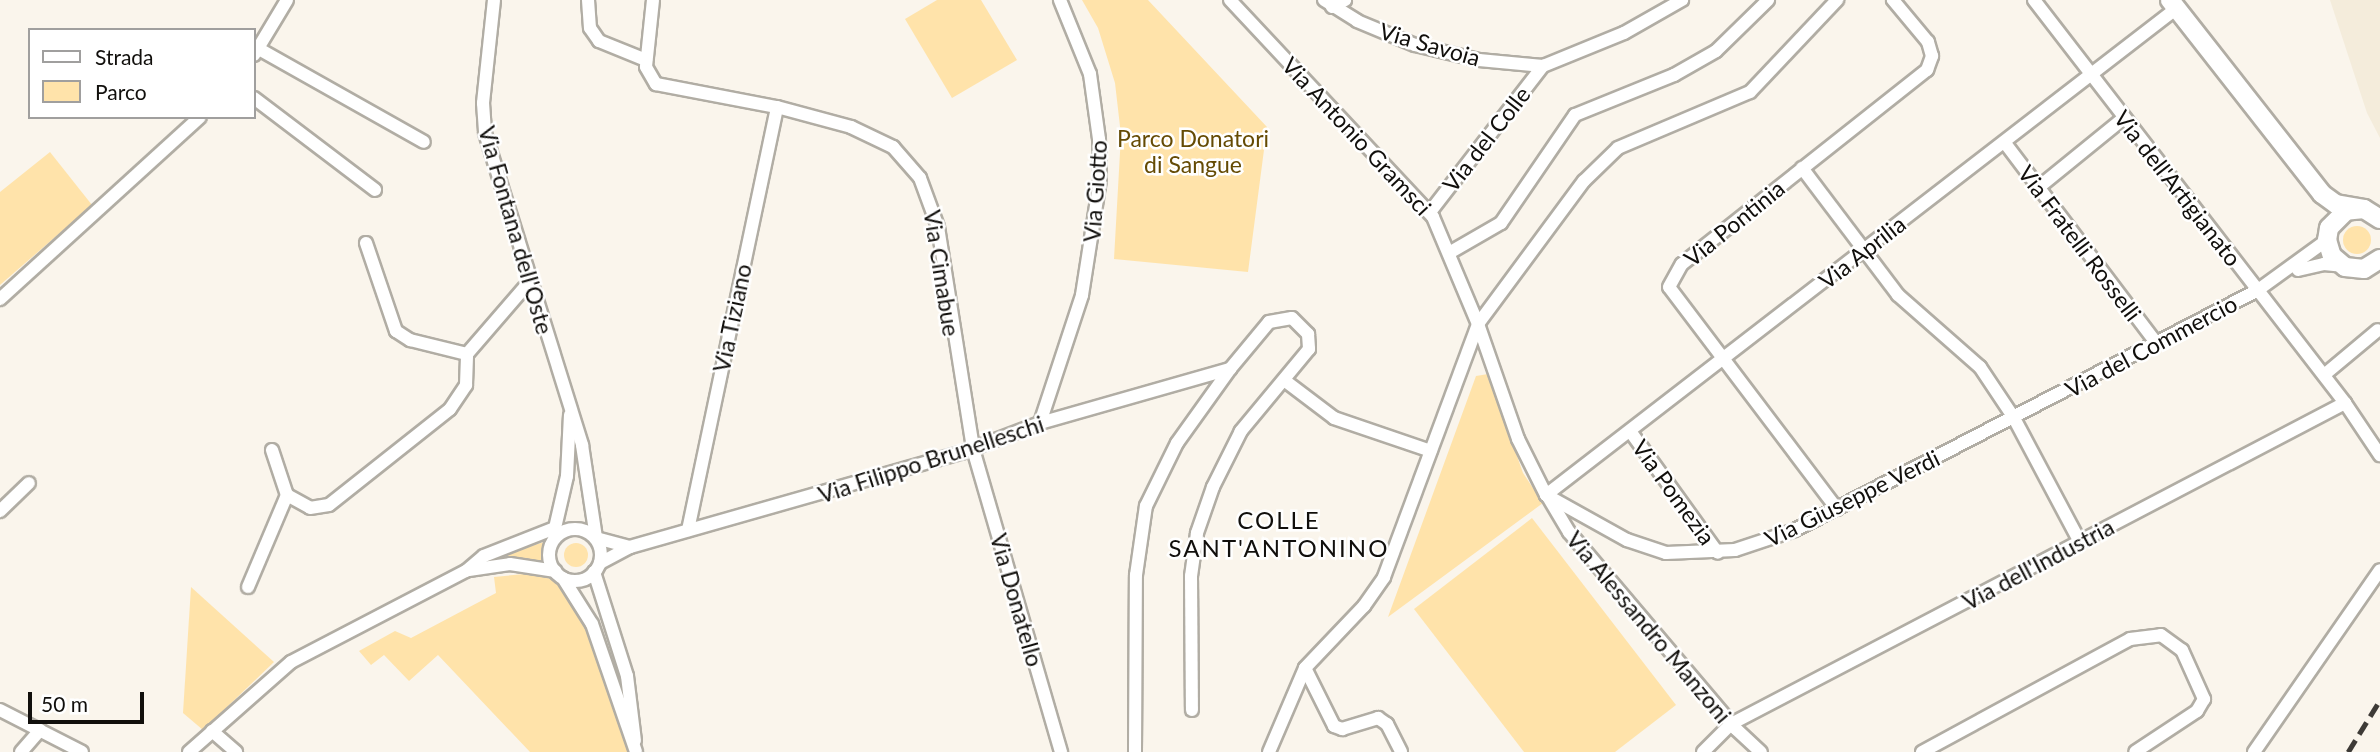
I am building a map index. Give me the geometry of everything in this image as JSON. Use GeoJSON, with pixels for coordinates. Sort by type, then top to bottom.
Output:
{"type":"FeatureCollection","features":[{"type":"Feature","properties":{"kind":"main road"},"geometry":{"type":"LineString","coordinates":[[2173,4],[2309,180],[2336,204],[2375,213]]}},
{"type":"Feature","properties":{"kind":"main road"},"geometry":{"type":"LineString","coordinates":[[2309,180],[2333,256],[2345,267],[2380,280]]}},
{"type":"Feature","properties":{"kind":"main road"},"geometry":{"type":"LineString","coordinates":[[2328,240],[2336,218],[2346,211],[2375,213]]}},
{"type":"Feature","properties":{"kind":"main road"},"geometry":{"type":"LineString","coordinates":[[2345,267],[2364,269],[2380,259]]}},
{"type":"Feature","properties":{"kind":"street"},"geometry":{"type":"LineString","coordinates":[[287,0],[257,52],[424,142]]}},
{"type":"Feature","properties":{"kind":"street","name":"Via Fontana dell'Oste"},"geometry":{"type":"LineString","coordinates":[[494,0],[484,125],[585,458],[596,538]]}},
{"type":"Feature","properties":{"kind":"street"},"geometry":{"type":"LineString","coordinates":[[588,0],[590,28],[599,41],[646,60],[653,0]]}},
{"type":"Feature","properties":{"kind":"street","name":"Via Giotto"},"geometry":{"type":"LineString","coordinates":[[1040,423],[1082,295],[1100,180],[1100,139],[1090,74],[1060,0]]}},
{"type":"Feature","properties":{"kind":"street","name":"Via Antonio Gramsci"},"geometry":{"type":"LineString","coordinates":[[1230,0],[1430,212],[1478,324]]}},
{"type":"Feature","properties":{"kind":"street"},"geometry":{"type":"LineString","coordinates":[[1328,3],[1345,0]]}},
{"type":"Feature","properties":{"kind":"street"},"geometry":{"type":"LineString","coordinates":[[1449,253],[1501,223],[1575,115],[1674,75],[1716,51],[1768,0]]}},
{"type":"Feature","properties":{"kind":"street"},"geometry":{"type":"LineString","coordinates":[[1269,752],[1305,668],[1378,589],[1478,324],[1599,163],[1626,145],[1745,96],[1837,0]]}},
{"type":"Feature","properties":{"kind":"street","name":"Via Pontinia"},"geometry":{"type":"LineString","coordinates":[[1837,509],[1724,359],[1670,294],[1672,275],[1930,66],[1928,43],[1893,0]]}},
{"type":"Feature","properties":{"kind":"street","name":"Via dell'Artigianato"},"geometry":{"type":"LineString","coordinates":[[2034,0],[2345,403]]}},
{"type":"Feature","properties":{"kind":"street"},"geometry":{"type":"LineString","coordinates":[[1543,66],[1624,33],[1679,1]]}},
{"type":"Feature","properties":{"kind":"street","name":"Via Savoia"},"geometry":{"type":"LineString","coordinates":[[1328,3],[1415,45],[1479,60],[1543,66]]}},
{"type":"Feature","properties":{"kind":"street","name":"Via Aprilia"},"geometry":{"type":"LineString","coordinates":[[1546,495],[2005,143],[2091,75],[2173,4]]}},
{"type":"Feature","properties":{"kind":"street","name":"Via Cimabue"},"geometry":{"type":"LineString","coordinates":[[646,60],[651,80],[663,88],[777,107],[874,137],[903,155],[920,178],[940,239],[973,449]]}},
{"type":"Feature","properties":{"kind":"street","name":"Via del Colle"},"geometry":{"type":"LineString","coordinates":[[1430,212],[1543,66]]}},
{"type":"Feature","properties":{"kind":"street"},"geometry":{"type":"LineString","coordinates":[[256,100],[375,190]]}},
{"type":"Feature","properties":{"kind":"street","name":"Via Tiziano"},"geometry":{"type":"LineString","coordinates":[[688,530],[777,107]]}},
{"type":"Feature","properties":{"kind":"street"},"geometry":{"type":"LineString","coordinates":[[2039,187],[2124,118]]}},
{"type":"Feature","properties":{"kind":"street"},"geometry":{"type":"LineString","coordinates":[[0,299],[198,119]]}},
{"type":"Feature","properties":{"kind":"street","name":"Via Fratelli Rosselli"},"geometry":{"type":"LineString","coordinates":[[2005,143],[2156,343]]}},
{"type":"Feature","properties":{"kind":"street"},"geometry":{"type":"LineString","coordinates":[[1802,168],[1910,307],[1973,360],[2014,418],[2080,542]]}},
{"type":"Feature","properties":{"kind":"street","name":"Via del Commercio"},"geometry":{"type":"LineString","coordinates":[[2014,418],[2288,273],[2328,240]]}},
{"type":"Feature","properties":{"kind":"street"},"geometry":{"type":"LineString","coordinates":[[366,243],[397,331],[414,341],[467,354]]}},
{"type":"Feature","properties":{"kind":"street","name":"Via del Commercio"},"geometry":{"type":"LineString","coordinates":[[2288,273],[2319,264],[2345,267]]}},
{"type":"Feature","properties":{"kind":"street"},"geometry":{"type":"LineString","coordinates":[[272,450],[287,495],[306,507],[329,505],[424,432],[463,392],[467,354],[530,281]]}},
{"type":"Feature","properties":{"kind":"street"},"geometry":{"type":"LineString","coordinates":[[1135,752],[1136,575],[1142,522],[1164,466],[1230,369],[1269,322],[1292,318],[1308,334],[1306,356],[1241,431],[1213,487],[1198,533],[1191,576],[1192,710]]}},
{"type":"Feature","properties":{"kind":"street"},"geometry":{"type":"LineString","coordinates":[[1478,324],[1518,439],[1546,495]]}},
{"type":"Feature","properties":{"kind":"street"},"geometry":{"type":"LineString","coordinates":[[2324,375],[2378,330]]}},
{"type":"Feature","properties":{"kind":"street","name":"Via Filippo Brunelleschi"},"geometry":{"type":"LineString","coordinates":[[597,568],[630,547],[973,449],[1040,423],[1230,369]]}},
{"type":"Feature","properties":{"kind":"street"},"geometry":{"type":"LineString","coordinates":[[1284,380],[1334,418],[1431,451]]}},
{"type":"Feature","properties":{"kind":"street"},"geometry":{"type":"LineString","coordinates":[[2345,403],[2380,455]]}},
{"type":"Feature","properties":{"kind":"street","name":"Via dell'Industria"},"geometry":{"type":"LineString","coordinates":[[1703,752],[1731,724],[2345,403]]}},
{"type":"Feature","properties":{"kind":"street","name":"Via Fontana dell'Oste"},"geometry":{"type":"LineString","coordinates":[[557,531],[567,476],[570,415]]}},
{"type":"Feature","properties":{"kind":"street","name":"Via Giuseppe Verdi"},"geometry":{"type":"LineString","coordinates":[[1546,495],[1644,547],[1676,554],[1718,553],[1774,540],[2014,418]]}},
{"type":"Feature","properties":{"kind":"street","name":"Via Pomezia"},"geometry":{"type":"LineString","coordinates":[[1630,431],[1718,553]]}},
{"type":"Feature","properties":{"kind":"street","name":"Via Donatello"},"geometry":{"type":"LineString","coordinates":[[973,449],[1060,752]]}},
{"type":"Feature","properties":{"kind":"street"},"geometry":{"type":"LineString","coordinates":[[0,511],[29,483]]}},
{"type":"Feature","properties":{"kind":"street"},"geometry":{"type":"LineString","coordinates":[[248,587],[287,495]]}},
{"type":"Feature","properties":{"kind":"street","name":"Via Alessandro Manzoni"},"geometry":{"type":"LineString","coordinates":[[1546,495],[1564,527],[1731,724],[1761,752]]}},
{"type":"Feature","properties":{"kind":"street"},"geometry":{"type":"LineString","coordinates":[[190,752],[291,662],[466,571],[484,556],[557,531],[583,529],[596,538],[630,547]]}},
{"type":"Feature","properties":{"kind":"street"},"geometry":{"type":"LineString","coordinates":[[557,531],[549,556],[592,624],[636,750]]}},
{"type":"Feature","properties":{"kind":"street"},"geometry":{"type":"LineString","coordinates":[[596,538],[597,568],[627,676],[636,750]]}},
{"type":"Feature","properties":{"kind":"street"},"geometry":{"type":"LineString","coordinates":[[466,571],[510,564],[580,580],[597,568]]}},
{"type":"Feature","properties":{"kind":"street"},"geometry":{"type":"LineString","coordinates":[[2254,752],[2380,570]]}},
{"type":"Feature","properties":{"kind":"street"},"geometry":{"type":"LineString","coordinates":[[1922,752],[2134,637],[2161,635],[2182,650],[2204,699],[2197,710],[2135,752]]}},
{"type":"Feature","properties":{"kind":"street"},"geometry":{"type":"LineString","coordinates":[[1305,668],[1331,724],[1342,729],[1378,718],[1387,724],[1401,752]]}},
{"type":"Feature","properties":{"kind":"street"},"geometry":{"type":"LineString","coordinates":[[0,710],[82,752]]}},
{"type":"Feature","properties":{"kind":"street"},"geometry":{"type":"LineString","coordinates":[[21,752],[40,730]]}},
{"type":"Feature","properties":{"kind":"street"},"geometry":{"type":"LineString","coordinates":[[212,731],[236,752]]}},
{"type":"Feature","properties":{"kind":"shaded area"},"geometry":{"type":"Polygon","coordinates":[[[2330,0],[2380,0],[2380,138],[2367,113],[2330,0]]]}},
{"type":"Feature","properties":{"kind":"green space"},"geometry":{"type":"Polygon","coordinates":[[[937,0],[981,0],[1017,60],[952,98],[905,19],[937,0]]]}},
{"type":"Feature","properties":{"kind":"green space","name":"Parco Donatori di Sangue"},"geometry":{"type":"Polygon","coordinates":[[[1082,0],[1148,0],[1267,127],[1248,272],[1114,259],[1121,135],[1115,83],[1098,28],[1082,0]]]}},
{"type":"Feature","properties":{"kind":"green space"},"geometry":{"type":"Polygon","coordinates":[[[50,152],[92,205],[0,285],[0,192],[50,152]]]}},
{"type":"Feature","properties":{"kind":"green space"},"geometry":{"type":"Polygon","coordinates":[[[2357,226],[2367,230],[2371,240],[2367,250],[2357,254],[2347,250],[2343,240],[2347,230],[2357,226]]]}},
{"type":"Feature","properties":{"kind":"green space"},"geometry":{"type":"Polygon","coordinates":[[[1488,374],[1523,473],[1543,503],[1388,617],[1476,376],[1488,374]]]}},
{"type":"Feature","properties":{"kind":"green space"},"geometry":{"type":"Polygon","coordinates":[[[1532,518],[1676,705],[1615,752],[1524,752],[1414,609],[1532,518]]]}},
{"type":"Feature","properties":{"kind":"green space"},"geometry":{"type":"Polygon","coordinates":[[[544,542],[541,562],[503,558],[516,551],[544,542]]]}},
{"type":"Feature","properties":{"kind":"green space"},"geometry":{"type":"Polygon","coordinates":[[[576,543],[585,546],[588,555],[585,564],[576,567],[567,564],[564,555],[567,546],[576,543]]]}},
{"type":"Feature","properties":{"kind":"green space"},"geometry":{"type":"Polygon","coordinates":[[[524,574],[553,579],[574,595],[588,616],[628,752],[530,752],[438,655],[409,681],[384,655],[371,665],[359,651],[395,631],[411,638],[496,593],[494,577],[524,574]]]}},
{"type":"Feature","properties":{"kind":"green space"},"geometry":{"type":"Polygon","coordinates":[[[191,587],[274,662],[203,730],[183,713],[191,587]]]}},
{"type":"Feature","properties":{"kind":"railway"},"geometry":{"type":"LineString","coordinates":[[2348,752],[2380,700]]}},
{"type":"Feature","properties":{"kind":"district","name":"COLLE SANT'ANTONINO"},"geometry":{"type":"Point","coordinates":[1279,534]}}]}
